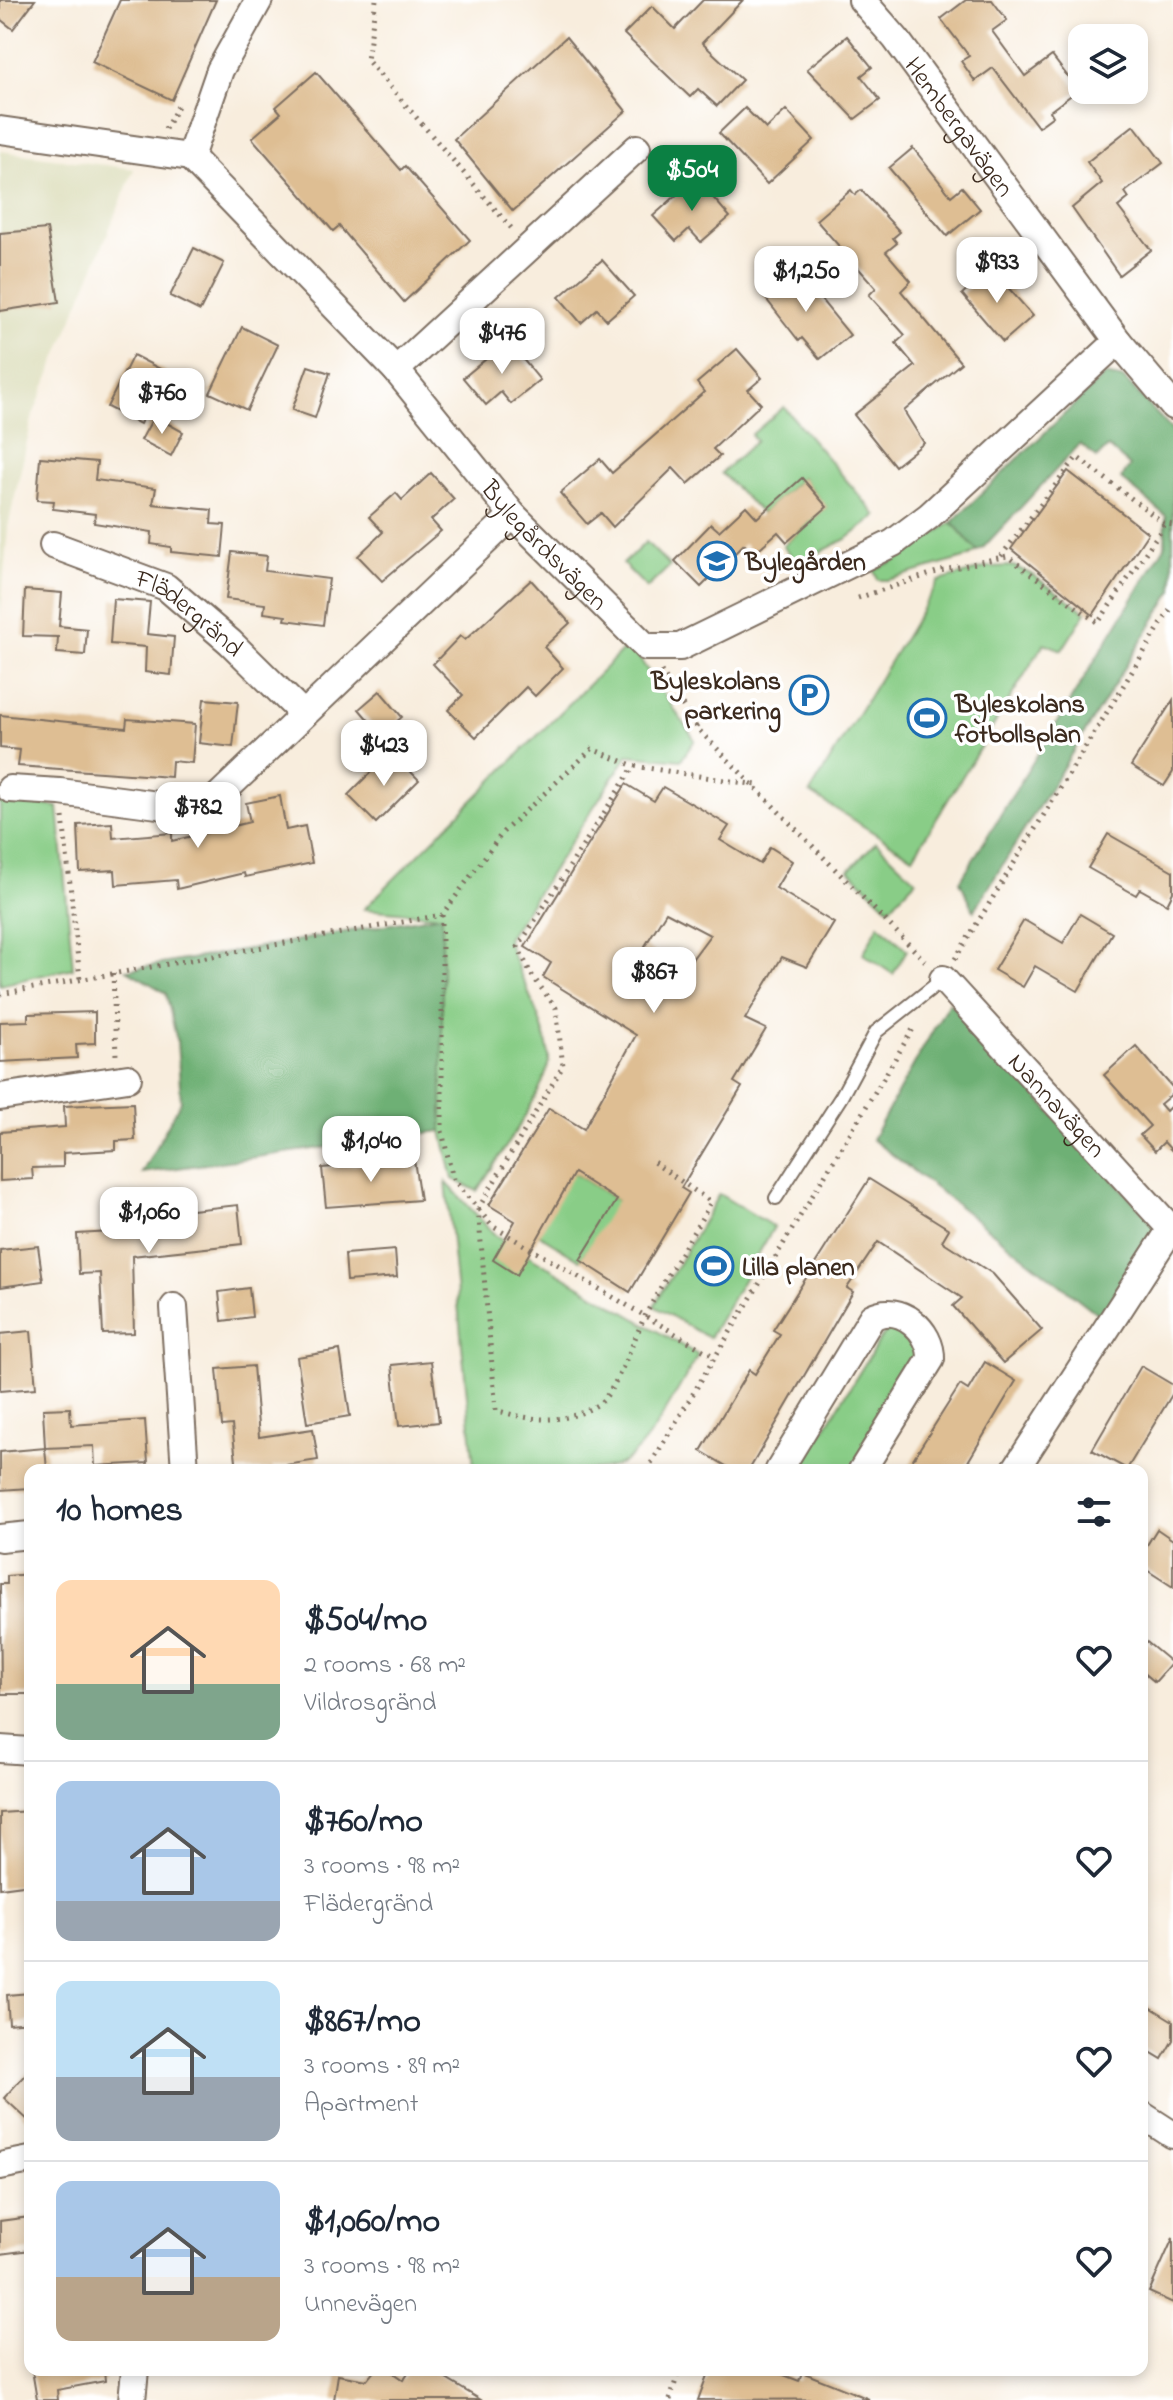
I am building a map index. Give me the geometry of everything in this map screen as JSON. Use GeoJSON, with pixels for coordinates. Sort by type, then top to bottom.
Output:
{"type":"FeatureCollection","features":[{"type":"Feature","properties":{"kind":"street"},"geometry":{"type":"LineString","coordinates":[[0,130],[190,157],[220,70],[259,0]]}},
{"type":"Feature","properties":{"kind":"street","name":"Hembergavägen"},"geometry":{"type":"LineString","coordinates":[[862,0],[896,39],[1118,341],[1173,406]]}},
{"type":"Feature","properties":{"kind":"street"},"geometry":{"type":"LineString","coordinates":[[396,370],[637,148]]}},
{"type":"Feature","properties":{"kind":"street","name":"Bylegårdsvägen"},"geometry":{"type":"LineString","coordinates":[[190,157],[396,370],[513,515],[646,647]]}},
{"type":"Feature","properties":{"kind":"street"},"geometry":{"type":"LineString","coordinates":[[646,647],[680,647],[893,543],[1000,452],[1118,341]]}},
{"type":"Feature","properties":{"kind":"street"},"geometry":{"type":"LineString","coordinates":[[10,789],[60,792],[203,811],[513,515]]}},
{"type":"Feature","properties":{"kind":"street","name":"Flädergränd"},"geometry":{"type":"LineString","coordinates":[[53,545],[166,587],[230,642],[303,714]]}},
{"type":"Feature","properties":{"kind":"street","name":"Nannavägen"},"geometry":{"type":"LineString","coordinates":[[943,979],[1172,1230],[1019,1464]]}},
{"type":"Feature","properties":{"kind":"street"},"geometry":{"type":"LineString","coordinates":[[0,1097],[123,1079]]}},
{"type":"Feature","properties":{"kind":"street"},"geometry":{"type":"LineString","coordinates":[[174,1307],[185,1464]]}},
{"type":"Feature","properties":{"kind":"street"},"geometry":{"type":"LineString","coordinates":[[783,1464],[872,1317],[890,1312],[914,1322],[926,1334],[932,1347],[931,1359],[866,1464]]}},
{"type":"Feature","properties":{"kind":"street"},"geometry":{"type":"LineString","coordinates":[[0,1538],[24,1536]]}},
{"type":"Feature","properties":{"kind":"street"},"geometry":{"type":"LineString","coordinates":[[0,1749],[24,1751]]}},
{"type":"Feature","properties":{"kind":"street"},"geometry":{"type":"LineString","coordinates":[[1148,2119],[1173,2135]]}},
{"type":"Feature","properties":{"kind":"street"},"geometry":{"type":"LineString","coordinates":[[0,2166],[24,2161]]}},
{"type":"Feature","properties":{"kind":"street"},"geometry":{"type":"LineString","coordinates":[[132,2400],[134,2376]]}},
{"type":"Feature","properties":{"kind":"lane"},"geometry":{"type":"LineString","coordinates":[[776,1198],[841,1097],[876,1032],[943,979]]}},
{"type":"Feature","properties":{"kind":"path"},"geometry":{"type":"LineString","coordinates":[[376,0],[367,60],[528,248]]}},
{"type":"Feature","properties":{"kind":"path"},"geometry":{"type":"LineString","coordinates":[[163,134],[184,95]]}},
{"type":"Feature","properties":{"kind":"path"},"geometry":{"type":"LineString","coordinates":[[1000,557],[1077,457],[1165,524],[1173,525]]}},
{"type":"Feature","properties":{"kind":"path"},"geometry":{"type":"LineString","coordinates":[[858,598],[940,571],[1007,556],[1098,623],[1165,524]]}},
{"type":"Feature","properties":{"kind":"path"},"geometry":{"type":"LineString","coordinates":[[646,647],[696,727],[757,785],[943,979],[1173,605]]}},
{"type":"Feature","properties":{"kind":"path"},"geometry":{"type":"LineString","coordinates":[[696,727],[711,708]]}},
{"type":"Feature","properties":{"kind":"path"},"geometry":{"type":"LineString","coordinates":[[715,1357],[492,1226],[453,1179],[442,1131],[442,915],[503,832],[592,749],[634,766],[757,785]]}},
{"type":"Feature","properties":{"kind":"path"},"geometry":{"type":"LineString","coordinates":[[634,766],[518,947],[531,974],[556,1008],[563,1066],[478,1209],[496,1410],[529,1421],[564,1418],[600,1404],[625,1363],[645,1316],[711,1202],[649,1159]]}},
{"type":"Feature","properties":{"kind":"path"},"geometry":{"type":"LineString","coordinates":[[60,792],[80,979]]}},
{"type":"Feature","properties":{"kind":"path"},"geometry":{"type":"LineString","coordinates":[[0,994],[442,915]]}},
{"type":"Feature","properties":{"kind":"path"},"geometry":{"type":"LineString","coordinates":[[113,973],[123,1079]]}},
{"type":"Feature","properties":{"kind":"path"},"geometry":{"type":"LineString","coordinates":[[651,1464],[919,1019]]}},
{"type":"Feature","properties":{"kind":"path"},"geometry":{"type":"LineString","coordinates":[[670,2400],[677,2376]]}},
{"type":"Feature","properties":{"kind":"shaded area"},"geometry":{"type":"Polygon","coordinates":[[[0,151],[134,169],[33,415],[8,527],[0,621],[0,151]]]}},
{"type":"Feature","properties":{"kind":"green space"},"geometry":{"type":"Polygon","coordinates":[[[1105,375],[1124,379],[1173,431],[1173,590],[974,911],[960,881],[1165,546],[1166,516],[1121,479],[1130,466],[1108,447],[1097,458],[1080,444],[982,549],[977,551],[952,522],[1105,375]]]}},
{"type":"Feature","properties":{"kind":"green space"},"geometry":{"type":"Polygon","coordinates":[[[784,407],[877,516],[848,538],[798,564],[783,546],[826,507],[802,478],[762,514],[721,473],[756,441],[751,435],[784,407]]]}},
{"type":"Feature","properties":{"kind":"green space"},"geometry":{"type":"Polygon","coordinates":[[[952,522],[977,551],[968,557],[888,580],[878,580],[874,570],[903,557],[952,522]]]}},
{"type":"Feature","properties":{"kind":"green space"},"geometry":{"type":"Polygon","coordinates":[[[646,542],[670,566],[647,588],[623,564],[646,542]]]}},
{"type":"Feature","properties":{"kind":"green space","name":"Byleskolans fotbollsplan"},"geometry":{"type":"Polygon","coordinates":[[[1013,566],[1031,574],[1086,612],[1062,650],[1044,643],[913,857],[810,793],[939,581],[988,567],[1013,566]]]}},
{"type":"Feature","properties":{"kind":"green space"},"geometry":{"type":"Polygon","coordinates":[[[633,649],[695,740],[681,760],[628,755],[507,939],[542,1026],[549,1055],[547,1068],[532,1103],[477,1191],[453,1179],[442,1131],[442,916],[364,909],[623,650],[633,649]]]}},
{"type":"Feature","properties":{"kind":"green space"},"geometry":{"type":"Polygon","coordinates":[[[0,799],[58,807],[73,968],[0,985],[0,799]]]}},
{"type":"Feature","properties":{"kind":"green space"},"geometry":{"type":"Polygon","coordinates":[[[876,842],[916,880],[889,908],[849,870],[876,842]]]}},
{"type":"Feature","properties":{"kind":"green space"},"geometry":{"type":"Polygon","coordinates":[[[442,915],[442,1131],[142,1173],[181,1101],[177,1041],[166,993],[127,970],[442,915]]]}},
{"type":"Feature","properties":{"kind":"green space"},"geometry":{"type":"Polygon","coordinates":[[[879,924],[907,950],[893,974],[863,954],[879,924]]]}},
{"type":"Feature","properties":{"kind":"green space"},"geometry":{"type":"Polygon","coordinates":[[[949,1002],[1158,1228],[1103,1318],[872,1139],[949,1002]]]}},
{"type":"Feature","properties":{"kind":"green space"},"geometry":{"type":"Polygon","coordinates":[[[571,1171],[621,1203],[580,1260],[538,1234],[571,1171]]]}},
{"type":"Feature","properties":{"kind":"green space"},"geometry":{"type":"Polygon","coordinates":[[[446,1182],[497,1237],[698,1355],[655,1428],[624,1462],[474,1464],[446,1182]]]}},
{"type":"Feature","properties":{"kind":"green space","name":"Lilla planen"},"geometry":{"type":"Polygon","coordinates":[[[719,1194],[774,1227],[709,1338],[654,1306],[719,1194]]]}},
{"type":"Feature","properties":{"kind":"green space"},"geometry":{"type":"Polygon","coordinates":[[[908,1326],[932,1347],[865,1464],[803,1464],[882,1336],[893,1327],[908,1326]]]}},
{"type":"Feature","properties":{"kind":"building"},"geometry":{"type":"Polygon","coordinates":[[[0,0],[35,0],[13,29],[0,19],[0,0]]]}},
{"type":"Feature","properties":{"kind":"building"},"geometry":{"type":"Polygon","coordinates":[[[120,0],[216,0],[172,100],[92,62],[120,0]]]}},
{"type":"Feature","properties":{"kind":"building"},"geometry":{"type":"Polygon","coordinates":[[[703,0],[743,0],[702,43],[742,80],[717,106],[698,89],[690,97],[624,34],[652,6],[675,29],[703,0]]]}},
{"type":"Feature","properties":{"kind":"building"},"geometry":{"type":"Polygon","coordinates":[[[966,0],[992,0],[1007,20],[992,31],[1025,76],[1052,56],[1068,77],[1068,98],[1050,111],[1053,116],[1038,127],[993,68],[975,81],[961,61],[969,56],[941,19],[966,0]]]}},
{"type":"Feature","properties":{"kind":"building"},"geometry":{"type":"Polygon","coordinates":[[[847,36],[872,67],[861,76],[880,100],[855,119],[807,69],[847,36]]]}},
{"type":"Feature","properties":{"kind":"building"},"geometry":{"type":"Polygon","coordinates":[[[566,37],[626,111],[513,211],[454,139],[566,37]]]}},
{"type":"Feature","properties":{"kind":"building"},"geometry":{"type":"Polygon","coordinates":[[[316,72],[401,170],[405,166],[470,240],[404,302],[339,226],[333,231],[252,138],[281,113],[276,107],[316,72]]]}},
{"type":"Feature","properties":{"kind":"building"},"geometry":{"type":"Polygon","coordinates":[[[745,108],[766,129],[786,110],[814,140],[767,184],[719,133],[745,108]]]}},
{"type":"Feature","properties":{"kind":"building"},"geometry":{"type":"Polygon","coordinates":[[[1134,125],[1163,163],[1125,192],[1129,198],[1118,207],[1151,250],[1119,275],[1072,208],[1102,183],[1087,162],[1134,125]]]}},
{"type":"Feature","properties":{"kind":"building"},"geometry":{"type":"Polygon","coordinates":[[[913,148],[951,196],[962,187],[980,209],[947,236],[889,168],[913,148]]]}},
{"type":"Feature","properties":{"kind":"building"},"geometry":{"type":"Polygon","coordinates":[[[696,178],[730,217],[701,242],[689,229],[676,241],[653,216],[696,178]]]}},
{"type":"Feature","properties":{"kind":"building"},"geometry":{"type":"Polygon","coordinates":[[[851,190],[855,195],[861,190],[900,232],[893,238],[897,243],[886,252],[911,281],[901,291],[961,363],[904,411],[924,443],[895,466],[854,415],[915,366],[896,343],[905,335],[869,295],[876,288],[816,220],[851,190]]]}},
{"type":"Feature","properties":{"kind":"building"},"geometry":{"type":"Polygon","coordinates":[[[47,229],[59,302],[0,311],[0,233],[47,229]]]}},
{"type":"Feature","properties":{"kind":"building"},"geometry":{"type":"Polygon","coordinates":[[[194,248],[224,263],[200,311],[170,296],[194,248]]]}},
{"type":"Feature","properties":{"kind":"building"},"geometry":{"type":"Polygon","coordinates":[[[602,260],[634,296],[607,320],[597,309],[581,323],[559,297],[602,260]]]}},
{"type":"Feature","properties":{"kind":"building"},"geometry":{"type":"Polygon","coordinates":[[[991,268],[1033,316],[1003,342],[962,294],[991,268]]]}},
{"type":"Feature","properties":{"kind":"building"},"geometry":{"type":"Polygon","coordinates":[[[796,269],[850,335],[820,359],[802,338],[799,341],[763,295],[796,269]]]}},
{"type":"Feature","properties":{"kind":"building"},"geometry":{"type":"Polygon","coordinates":[[[242,327],[278,345],[247,410],[210,393],[242,327]]]}},
{"type":"Feature","properties":{"kind":"building"},"geometry":{"type":"Polygon","coordinates":[[[508,341],[540,380],[511,404],[501,392],[486,405],[463,378],[508,341]]]}},
{"type":"Feature","properties":{"kind":"building"},"geometry":{"type":"Polygon","coordinates":[[[737,349],[762,378],[748,390],[761,404],[713,449],[720,456],[688,484],[673,468],[613,527],[601,513],[587,524],[560,493],[600,459],[612,473],[704,392],[697,383],[737,349]]]}},
{"type":"Feature","properties":{"kind":"building"},"geometry":{"type":"Polygon","coordinates":[[[133,355],[166,372],[140,424],[107,407],[133,355]]]}},
{"type":"Feature","properties":{"kind":"building"},"geometry":{"type":"Polygon","coordinates":[[[308,366],[330,373],[315,418],[292,410],[308,366]]]}},
{"type":"Feature","properties":{"kind":"building"},"geometry":{"type":"Polygon","coordinates":[[[154,416],[183,432],[171,456],[141,440],[154,416]]]}},
{"type":"Feature","properties":{"kind":"building"},"geometry":{"type":"Polygon","coordinates":[[[40,457],[97,462],[95,480],[156,488],[153,504],[212,510],[211,524],[225,525],[222,557],[171,552],[171,547],[151,544],[152,532],[94,523],[95,514],[53,509],[54,501],[37,500],[40,457]]]}},
{"type":"Feature","properties":{"kind":"building"},"geometry":{"type":"Polygon","coordinates":[[[1068,471],[1148,533],[1093,615],[1011,549],[1068,471]]]}},
{"type":"Feature","properties":{"kind":"building"},"geometry":{"type":"Polygon","coordinates":[[[431,473],[454,499],[431,520],[441,531],[382,581],[358,556],[383,532],[369,517],[396,493],[402,500],[431,473]]]}},
{"type":"Feature","properties":{"kind":"building"},"geometry":{"type":"Polygon","coordinates":[[[802,478],[827,507],[787,542],[778,532],[753,554],[744,544],[701,587],[675,561],[711,524],[719,531],[746,506],[757,518],[802,478]]]}},
{"type":"Feature","properties":{"kind":"building"},"geometry":{"type":"Polygon","coordinates":[[[232,552],[267,556],[265,571],[329,579],[323,625],[285,620],[286,616],[264,613],[265,604],[226,599],[232,552]]]}},
{"type":"Feature","properties":{"kind":"building"},"geometry":{"type":"Polygon","coordinates":[[[531,580],[570,623],[544,647],[563,668],[535,696],[526,687],[476,737],[448,710],[463,695],[433,664],[460,636],[465,640],[531,580]]]}},
{"type":"Feature","properties":{"kind":"building"},"geometry":{"type":"Polygon","coordinates":[[[25,590],[62,593],[59,626],[87,629],[85,655],[57,653],[58,637],[23,636],[25,590]]]}},
{"type":"Feature","properties":{"kind":"building"},"geometry":{"type":"Polygon","coordinates":[[[113,599],[150,602],[147,634],[174,637],[171,675],[145,672],[146,647],[110,644],[113,599]]]}},
{"type":"Feature","properties":{"kind":"building"},"geometry":{"type":"Polygon","coordinates":[[[380,691],[402,717],[381,735],[359,709],[380,691]]]}},
{"type":"Feature","properties":{"kind":"building"},"geometry":{"type":"Polygon","coordinates":[[[204,699],[238,702],[233,747],[199,743],[204,699]]]}},
{"type":"Feature","properties":{"kind":"building"},"geometry":{"type":"Polygon","coordinates":[[[1173,700],[1173,772],[1164,786],[1131,766],[1173,700]]]}},
{"type":"Feature","properties":{"kind":"building"},"geometry":{"type":"Polygon","coordinates":[[[0,715],[126,728],[127,719],[195,724],[192,763],[172,761],[171,777],[18,766],[20,750],[0,748],[0,715]]]}},
{"type":"Feature","properties":{"kind":"building"},"geometry":{"type":"Polygon","coordinates":[[[391,752],[419,780],[376,823],[348,795],[391,752]]]}},
{"type":"Feature","properties":{"kind":"building"},"geometry":{"type":"Polygon","coordinates":[[[626,784],[654,801],[663,787],[701,809],[729,826],[720,840],[760,864],[770,847],[792,861],[776,888],[834,923],[807,967],[782,957],[745,1019],[766,1029],[734,1082],[742,1087],[681,1188],[689,1193],[630,1292],[580,1260],[617,1200],[574,1173],[517,1275],[493,1260],[515,1221],[489,1205],[549,1108],[584,1129],[636,1035],[543,977],[551,963],[525,947],[626,784]],[[666,912],[645,946],[684,970],[710,935],[666,912]]]}},
{"type":"Feature","properties":{"kind":"building"},"geometry":{"type":"Polygon","coordinates":[[[280,796],[286,830],[305,826],[312,863],[245,877],[244,873],[177,889],[176,880],[116,885],[115,870],[80,872],[78,825],[112,823],[113,838],[172,833],[172,841],[250,822],[246,803],[280,796]]]}},
{"type":"Feature","properties":{"kind":"building"},"geometry":{"type":"Polygon","coordinates":[[[1108,834],[1173,871],[1173,892],[1167,904],[1140,889],[1136,895],[1088,868],[1108,834]]]}},
{"type":"Feature","properties":{"kind":"building"},"geometry":{"type":"Polygon","coordinates":[[[1080,914],[1112,933],[1078,991],[1035,966],[1023,987],[994,970],[1024,920],[1063,943],[1080,914]]]}},
{"type":"Feature","properties":{"kind":"building"},"geometry":{"type":"Polygon","coordinates":[[[95,1012],[95,1043],[76,1044],[77,1058],[0,1062],[0,1022],[28,1021],[28,1014],[95,1012]]]}},
{"type":"Feature","properties":{"kind":"building"},"geometry":{"type":"Polygon","coordinates":[[[1136,1046],[1173,1088],[1173,1093],[1160,1104],[1166,1111],[1173,1104],[1173,1152],[1164,1142],[1155,1151],[1140,1135],[1150,1126],[1104,1075],[1136,1046]]]}},
{"type":"Feature","properties":{"kind":"building"},"geometry":{"type":"Polygon","coordinates":[[[133,1103],[135,1140],[116,1141],[116,1150],[63,1153],[63,1167],[32,1168],[33,1179],[0,1181],[0,1132],[65,1127],[64,1106],[133,1103]]]}},
{"type":"Feature","properties":{"kind":"building"},"geometry":{"type":"Polygon","coordinates":[[[414,1160],[420,1200],[326,1207],[322,1168],[414,1160]]]}},
{"type":"Feature","properties":{"kind":"building"},"geometry":{"type":"Polygon","coordinates":[[[869,1179],[949,1229],[942,1241],[993,1274],[1042,1330],[1003,1363],[953,1306],[962,1298],[878,1242],[847,1288],[853,1292],[753,1464],[723,1464],[701,1451],[749,1370],[755,1374],[780,1334],[773,1330],[869,1179]]]}},
{"type":"Feature","properties":{"kind":"building"},"geometry":{"type":"Polygon","coordinates":[[[238,1205],[242,1244],[132,1256],[134,1333],[103,1334],[100,1273],[79,1274],[77,1234],[165,1229],[164,1213],[238,1205]]]}},
{"type":"Feature","properties":{"kind":"building"},"geometry":{"type":"Polygon","coordinates":[[[38,1246],[43,1281],[0,1287],[0,1250],[38,1246]]]}},
{"type":"Feature","properties":{"kind":"building"},"geometry":{"type":"Polygon","coordinates":[[[395,1250],[397,1277],[347,1281],[345,1254],[395,1250]]]}},
{"type":"Feature","properties":{"kind":"building"},"geometry":{"type":"Polygon","coordinates":[[[249,1288],[252,1317],[222,1321],[219,1292],[249,1288]]]}},
{"type":"Feature","properties":{"kind":"building"},"geometry":{"type":"Polygon","coordinates":[[[31,1331],[36,1388],[0,1391],[0,1334],[31,1331]]]}},
{"type":"Feature","properties":{"kind":"building"},"geometry":{"type":"Polygon","coordinates":[[[340,1350],[350,1416],[307,1423],[297,1357],[340,1350]]]}},
{"type":"Feature","properties":{"kind":"building"},"geometry":{"type":"Polygon","coordinates":[[[431,1361],[439,1422],[399,1426],[392,1365],[431,1361]]]}},
{"type":"Feature","properties":{"kind":"building"},"geometry":{"type":"Polygon","coordinates":[[[985,1362],[1016,1381],[967,1464],[910,1464],[960,1385],[968,1390],[985,1362]]]}},
{"type":"Feature","properties":{"kind":"building"},"geometry":{"type":"Polygon","coordinates":[[[253,1366],[259,1437],[313,1429],[318,1460],[292,1464],[236,1464],[232,1425],[222,1426],[217,1369],[253,1366]]]}},
{"type":"Feature","properties":{"kind":"building"},"geometry":{"type":"Polygon","coordinates":[[[1141,1366],[1173,1385],[1173,1393],[1130,1464],[1118,1464],[1092,1450],[1141,1366]]]}},
{"type":"Feature","properties":{"kind":"building"},"geometry":{"type":"Polygon","coordinates":[[[70,1408],[71,1425],[145,1420],[148,1463],[95,1464],[94,1446],[45,1448],[43,1409],[70,1408]]]}},
{"type":"Feature","properties":{"kind":"building"},"geometry":{"type":"Polygon","coordinates":[[[45,1448],[46,1464],[24,1464],[24,1488],[0,1490],[0,1452],[45,1448]]]}},
{"type":"Feature","properties":{"kind":"building"},"geometry":{"type":"Polygon","coordinates":[[[1157,1529],[1173,1540],[1173,1587],[1148,1571],[1148,1543],[1157,1529]]]}},
{"type":"Feature","properties":{"kind":"building"},"geometry":{"type":"Polygon","coordinates":[[[24,1575],[24,1694],[1,1694],[0,1584],[7,1584],[7,1576],[24,1575]]]}},
{"type":"Feature","properties":{"kind":"building"},"geometry":{"type":"Polygon","coordinates":[[[1148,1643],[1172,1663],[1155,1682],[1148,1676],[1148,1643]]]}},
{"type":"Feature","properties":{"kind":"building"},"geometry":{"type":"Polygon","coordinates":[[[24,1811],[24,1885],[0,1888],[0,1813],[24,1811]]]}},
{"type":"Feature","properties":{"kind":"building"},"geometry":{"type":"Polygon","coordinates":[[[24,1994],[24,2023],[9,2024],[7,1995],[24,1994]]]}},
{"type":"Feature","properties":{"kind":"building"},"geometry":{"type":"Polygon","coordinates":[[[1148,2006],[1173,2021],[1173,2040],[1162,2059],[1148,2051],[1148,2006]]]}},
{"type":"Feature","properties":{"kind":"building"},"geometry":{"type":"Polygon","coordinates":[[[24,2076],[24,2116],[4,2098],[24,2076]]]}},
{"type":"Feature","properties":{"kind":"building"},"geometry":{"type":"Polygon","coordinates":[[[24,2218],[24,2251],[0,2254],[0,2221],[24,2218]]]}},
{"type":"Feature","properties":{"kind":"building"},"geometry":{"type":"Polygon","coordinates":[[[1173,2238],[1173,2303],[1149,2292],[1173,2238]]]}},
{"type":"Feature","properties":{"kind":"building"},"geometry":{"type":"Polygon","coordinates":[[[33,2376],[105,2376],[105,2381],[57,2390],[58,2400],[37,2400],[33,2376]]]}},
{"type":"Feature","properties":{"kind":"building"},"geometry":{"type":"Polygon","coordinates":[[[338,2376],[367,2380],[370,2376],[397,2376],[403,2380],[406,2376],[441,2376],[481,2400],[334,2400],[338,2376]]]}},
{"type":"Feature","properties":{"kind":"building"},"geometry":{"type":"Polygon","coordinates":[[[707,2376],[786,2376],[799,2381],[801,2376],[812,2376],[869,2399],[698,2400],[707,2376]]]}},
{"type":"Feature","properties":{"kind":"place","name":"Bylegården"},"geometry":{"type":"Point","coordinates":[717,561]}},
{"type":"Feature","properties":{"kind":"place","name":"Byleskolans parkering"},"geometry":{"type":"Point","coordinates":[809,695]}},
{"type":"Feature","properties":{"kind":"place","name":"Byleskolans fotbollsplan"},"geometry":{"type":"Point","coordinates":[927,718]}},
{"type":"Feature","properties":{"kind":"place","name":"Lilla planen"},"geometry":{"type":"Point","coordinates":[714,1266]}}]}
